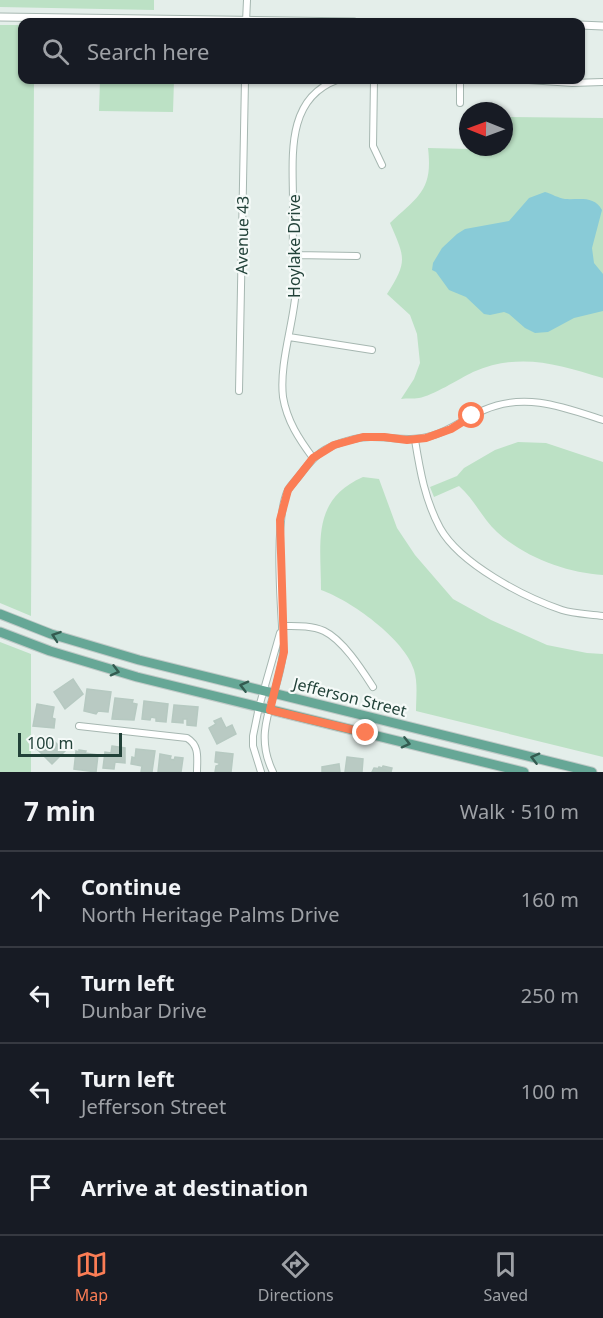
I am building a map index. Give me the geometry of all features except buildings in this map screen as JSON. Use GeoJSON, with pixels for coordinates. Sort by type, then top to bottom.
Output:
{"type":"FeatureCollection","features":[{"type":"Feature","properties":{"kind":"main road","name":"Jefferson Street"},"geometry":{"type":"LineString","coordinates":[[0,614],[94,648],[266,700],[524,772]]}},
{"type":"Feature","properties":{"kind":"main road","name":"Jefferson Street"},"geometry":{"type":"LineString","coordinates":[[0,632],[93,665],[266,700],[592,772]]}},
{"type":"Feature","properties":{"kind":"street"},"geometry":{"type":"LineString","coordinates":[[246,18],[247,0]]}},
{"type":"Feature","properties":{"kind":"street"},"geometry":{"type":"LineString","coordinates":[[0,17],[49,18]]}},
{"type":"Feature","properties":{"kind":"street"},"geometry":{"type":"LineString","coordinates":[[585,25],[603,26]]}},
{"type":"Feature","properties":{"kind":"street"},"geometry":{"type":"LineString","coordinates":[[585,83],[603,82]]}},
{"type":"Feature","properties":{"kind":"street","name":"Avenue 43"},"geometry":{"type":"LineString","coordinates":[[239,391],[245,84]]}},
{"type":"Feature","properties":{"kind":"street","name":"Hoylake Drive"},"geometry":{"type":"LineString","coordinates":[[313,458],[293,429],[286,408],[283,385],[296,285],[293,155],[299,116],[316,91],[329,84]]}},
{"type":"Feature","properties":{"kind":"street"},"geometry":{"type":"LineString","coordinates":[[374,84],[373,146],[382,165]]}},
{"type":"Feature","properties":{"kind":"street"},"geometry":{"type":"LineString","coordinates":[[460,84],[460,102]]}},
{"type":"Feature","properties":{"kind":"street"},"geometry":{"type":"LineString","coordinates":[[294,255],[357,256]]}},
{"type":"Feature","properties":{"kind":"street"},"geometry":{"type":"LineString","coordinates":[[289,337],[372,350]]}},
{"type":"Feature","properties":{"kind":"street"},"geometry":{"type":"LineString","coordinates":[[261,772],[253,746],[266,700],[284,652],[280,520],[288,490],[313,458],[334,445],[363,437],[415,440],[451,429],[486,409],[515,402],[550,403],[603,420]]}},
{"type":"Feature","properties":{"kind":"street"},"geometry":{"type":"LineString","coordinates":[[415,440],[424,492],[441,531],[472,564],[516,590],[564,611],[603,616]]}},
{"type":"Feature","properties":{"kind":"street"},"geometry":{"type":"LineString","coordinates":[[282,626],[301,626],[324,631],[350,653],[373,687]]}},
{"type":"Feature","properties":{"kind":"street"},"geometry":{"type":"LineString","coordinates":[[266,700],[263,744],[273,772]]}},
{"type":"Feature","properties":{"kind":"street"},"geometry":{"type":"LineString","coordinates":[[79,726],[187,738],[194,742],[197,751],[197,772]]}},
{"type":"Feature","properties":{"kind":"green space"},"geometry":{"type":"Polygon","coordinates":[[[0,0],[154,0],[154,10],[0,7],[0,0]]]}},
{"type":"Feature","properties":{"kind":"green space"},"geometry":{"type":"Polygon","coordinates":[[[0,25],[18,25],[18,84],[34,84],[31,616],[0,603],[0,25]]]}},
{"type":"Feature","properties":{"kind":"green space"},"geometry":{"type":"Polygon","coordinates":[[[100,84],[174,84],[173,112],[99,111],[100,84]]]}},
{"type":"Feature","properties":{"kind":"green space"},"geometry":{"type":"Polygon","coordinates":[[[513,117],[603,118],[603,378],[569,368],[522,361],[490,366],[473,372],[424,397],[401,399],[414,379],[420,363],[417,334],[410,315],[387,294],[398,274],[402,259],[399,244],[390,223],[422,191],[428,174],[428,148],[459,149],[459,156],[513,156],[513,117]]]}},
{"type":"Feature","properties":{"kind":"green space"},"geometry":{"type":"Polygon","coordinates":[[[518,442],[546,443],[603,462],[603,575],[561,567],[520,549],[492,527],[459,486],[434,497],[430,487],[457,476],[464,468],[495,450],[518,442]]]}},
{"type":"Feature","properties":{"kind":"green space"},"geometry":{"type":"Polygon","coordinates":[[[363,477],[379,479],[397,528],[415,555],[453,599],[491,620],[547,645],[603,654],[603,757],[416,711],[414,670],[400,646],[361,612],[321,590],[322,524],[327,510],[334,498],[346,486],[363,477]]]}},
{"type":"Feature","properties":{"kind":"green space"},"geometry":{"type":"Polygon","coordinates":[[[0,642],[31,654],[31,772],[0,772],[0,642]]]}},
{"type":"Feature","properties":{"kind":"water"},"geometry":{"type":"Polygon","coordinates":[[[545,192],[565,199],[590,200],[599,205],[602,210],[592,248],[594,263],[603,274],[603,311],[574,318],[548,332],[535,333],[504,312],[484,314],[466,297],[449,290],[432,270],[433,263],[442,248],[457,234],[465,229],[509,221],[529,198],[545,192]]]}},
{"type":"Feature","properties":{"kind":"route"},"geometry":{"type":"LineString","coordinates":[[366,733],[270,710],[284,652],[280,520],[288,490],[313,458],[334,445],[373,436],[407,440],[426,438],[451,429],[472,416]]}}]}
